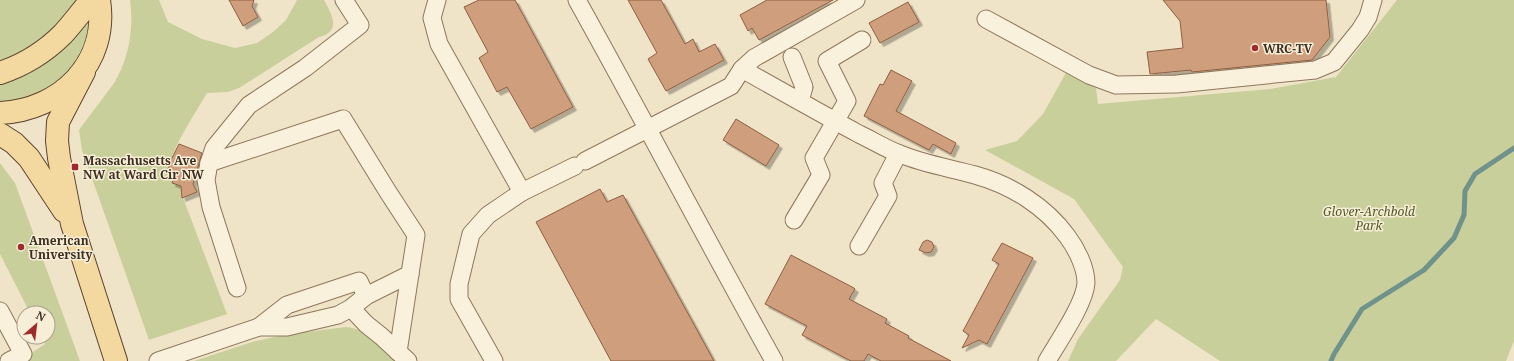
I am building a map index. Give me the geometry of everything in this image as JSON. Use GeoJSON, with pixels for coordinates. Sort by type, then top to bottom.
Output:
{"type":"FeatureCollection","features":[{"type":"Feature","properties":{"kind":"main road"},"geometry":{"type":"LineString","coordinates":[[0,73],[30,60],[48,48],[64,33],[91,0]]}},
{"type":"Feature","properties":{"kind":"main road"},"geometry":{"type":"LineString","coordinates":[[99,0],[101,23],[93,56],[61,115],[57,128],[59,158],[72,224],[116,361]]}},
{"type":"Feature","properties":{"kind":"main road"},"geometry":{"type":"LineString","coordinates":[[0,113],[19,111],[46,102],[68,87],[84,72]]}},
{"type":"Feature","properties":{"kind":"main road"},"geometry":{"type":"LineString","coordinates":[[0,134],[23,151],[32,162],[72,224]]}},
{"type":"Feature","properties":{"kind":"lane"},"geometry":{"type":"LineString","coordinates":[[238,288],[211,207],[206,180],[209,163],[214,148],[250,105],[305,68],[360,25],[344,0]]}},
{"type":"Feature","properties":{"kind":"lane"},"geometry":{"type":"LineString","coordinates":[[437,0],[432,18],[439,44],[522,192]]}},
{"type":"Feature","properties":{"kind":"lane"},"geometry":{"type":"LineString","coordinates":[[577,0],[649,128],[713,252],[774,361]]}},
{"type":"Feature","properties":{"kind":"lane"},"geometry":{"type":"LineString","coordinates":[[494,361],[459,299],[459,284],[471,234],[488,215],[522,192],[731,86],[742,69],[754,58],[856,0]]}},
{"type":"Feature","properties":{"kind":"lane"},"geometry":{"type":"LineString","coordinates":[[986,19],[1089,75],[1116,84],[1177,84],[1315,70],[1334,62],[1360,30],[1368,17],[1373,0]]}},
{"type":"Feature","properties":{"kind":"lane"},"geometry":{"type":"LineString","coordinates":[[794,220],[820,175],[814,158],[847,101],[828,61],[862,40]]}},
{"type":"Feature","properties":{"kind":"lane"},"geometry":{"type":"LineString","coordinates":[[792,57],[804,87],[800,101]]}},
{"type":"Feature","properties":{"kind":"lane"},"geometry":{"type":"LineString","coordinates":[[742,69],[836,122],[898,154],[912,159],[977,175],[1025,196],[1059,225],[1081,258],[1086,283],[1078,306],[1047,361]]}},
{"type":"Feature","properties":{"kind":"lane"},"geometry":{"type":"LineString","coordinates":[[209,163],[343,119],[416,235],[410,274],[403,357]]}},
{"type":"Feature","properties":{"kind":"lane"},"geometry":{"type":"LineString","coordinates":[[860,246],[888,196],[883,183],[898,154]]}},
{"type":"Feature","properties":{"kind":"lane"},"geometry":{"type":"LineString","coordinates":[[158,361],[260,327],[287,327],[338,315],[351,308],[366,296],[410,274]]}},
{"type":"Feature","properties":{"kind":"lane"},"geometry":{"type":"LineString","coordinates":[[260,327],[287,305],[359,281],[366,296]]}},
{"type":"Feature","properties":{"kind":"lane"},"geometry":{"type":"LineString","coordinates":[[351,308],[366,324],[403,357]]}},
{"type":"Feature","properties":{"kind":"lane"},"geometry":{"type":"LineString","coordinates":[[0,310],[23,354],[9,361]]}},
{"type":"Feature","properties":{"kind":"green space"},"geometry":{"type":"Polygon","coordinates":[[[0,0],[76,0],[69,12],[45,39],[0,63],[0,0]]]}},
{"type":"Feature","properties":{"kind":"green space"},"geometry":{"type":"Polygon","coordinates":[[[130,0],[159,0],[168,22],[202,39],[235,48],[257,43],[273,32],[286,20],[297,0],[324,0],[330,11],[333,22],[331,31],[319,37],[239,88],[228,92],[207,93],[185,130],[168,169],[177,172],[172,183],[181,186],[182,195],[227,314],[149,340],[82,150],[79,130],[114,83],[127,54],[131,32],[130,0]]]}},
{"type":"Feature","properties":{"kind":"green space","name":"Glover-Archbold Park"},"geometry":{"type":"Polygon","coordinates":[[[1397,0],[1514,0],[1514,341],[1506,361],[1220,361],[1156,319],[1116,361],[1068,361],[1078,339],[1120,280],[1123,267],[1074,199],[985,150],[1017,141],[1043,114],[1067,71],[1096,88],[1098,104],[1270,89],[1336,77],[1397,0]]]}},
{"type":"Feature","properties":{"kind":"green space"},"geometry":{"type":"Polygon","coordinates":[[[89,20],[85,42],[79,58],[69,72],[39,96],[0,105],[0,83],[89,20]]]}},
{"type":"Feature","properties":{"kind":"green space"},"geometry":{"type":"Polygon","coordinates":[[[0,163],[15,183],[80,361],[29,361],[33,352],[44,345],[56,345],[56,305],[26,305],[0,254],[0,163]]]}},
{"type":"Feature","properties":{"kind":"green space"},"geometry":{"type":"Polygon","coordinates":[[[346,327],[362,331],[374,339],[397,361],[194,361],[252,342],[288,334],[346,327]]]}},
{"type":"Feature","properties":{"kind":"building"},"geometry":{"type":"Polygon","coordinates":[[[229,0],[254,0],[252,6],[258,17],[243,26],[229,0]]]}},
{"type":"Feature","properties":{"kind":"building"},"geometry":{"type":"Polygon","coordinates":[[[479,0],[515,0],[573,107],[531,129],[507,87],[497,92],[479,58],[488,52],[464,7],[479,0]]]}},
{"type":"Feature","properties":{"kind":"building"},"geometry":{"type":"Polygon","coordinates":[[[628,0],[661,0],[685,44],[693,39],[699,52],[715,44],[724,60],[666,91],[648,59],[657,53],[628,0]]]}},
{"type":"Feature","properties":{"kind":"building"},"geometry":{"type":"Polygon","coordinates":[[[767,0],[833,0],[759,40],[752,28],[748,31],[740,15],[767,0]]]}},
{"type":"Feature","properties":{"kind":"building","name":"WRC-TV"},"geometry":{"type":"Polygon","coordinates":[[[1163,0],[1326,0],[1330,37],[1312,60],[1192,72],[1191,70],[1150,74],[1147,52],[1183,48],[1180,21],[1163,0]]]}},
{"type":"Feature","properties":{"kind":"building"},"geometry":{"type":"Polygon","coordinates":[[[908,2],[919,22],[880,43],[869,23],[908,2]]]}},
{"type":"Feature","properties":{"kind":"building"},"geometry":{"type":"Polygon","coordinates":[[[891,70],[912,81],[896,111],[956,143],[951,154],[933,144],[929,150],[864,116],[880,84],[883,85],[891,70]]]}},
{"type":"Feature","properties":{"kind":"building"},"geometry":{"type":"Polygon","coordinates":[[[736,119],[779,145],[766,166],[723,140],[736,119]]]}},
{"type":"Feature","properties":{"kind":"building"},"geometry":{"type":"Polygon","coordinates":[[[179,144],[202,153],[193,184],[197,192],[182,198],[181,186],[172,183],[177,172],[168,169],[179,144]]]}},
{"type":"Feature","properties":{"kind":"building"},"geometry":{"type":"Polygon","coordinates":[[[600,189],[607,202],[623,195],[714,361],[611,361],[536,222],[600,189]]]}},
{"type":"Feature","properties":{"kind":"building"},"geometry":{"type":"Polygon","coordinates":[[[927,240],[932,242],[934,247],[931,252],[926,253],[919,250],[923,242],[927,240]]]}},
{"type":"Feature","properties":{"kind":"building"},"geometry":{"type":"Polygon","coordinates":[[[1002,243],[1033,258],[987,344],[979,340],[962,348],[969,335],[963,331],[999,264],[992,260],[1002,243]]]}},
{"type":"Feature","properties":{"kind":"building"},"geometry":{"type":"Polygon","coordinates":[[[791,255],[854,288],[855,289],[849,299],[887,319],[885,323],[909,336],[908,338],[951,361],[881,361],[868,354],[864,361],[851,361],[802,335],[807,326],[765,304],[791,255]]]}},
{"type":"Feature","properties":{"kind":"waterway"},"geometry":{"type":"LineString","coordinates":[[1331,361],[1362,309],[1424,270],[1454,238],[1464,215],[1465,191],[1475,174],[1514,148]]}},
{"type":"Feature","properties":{"kind":"place","name":"WRC-TV"},"geometry":{"type":"Point","coordinates":[1255,48]}},
{"type":"Feature","properties":{"kind":"place","name":"Massachusetts Ave NW at Ward Cir NW"},"geometry":{"type":"Point","coordinates":[75,167]}},
{"type":"Feature","properties":{"kind":"place","name":"American University"},"geometry":{"type":"Point","coordinates":[21,247]}}]}
